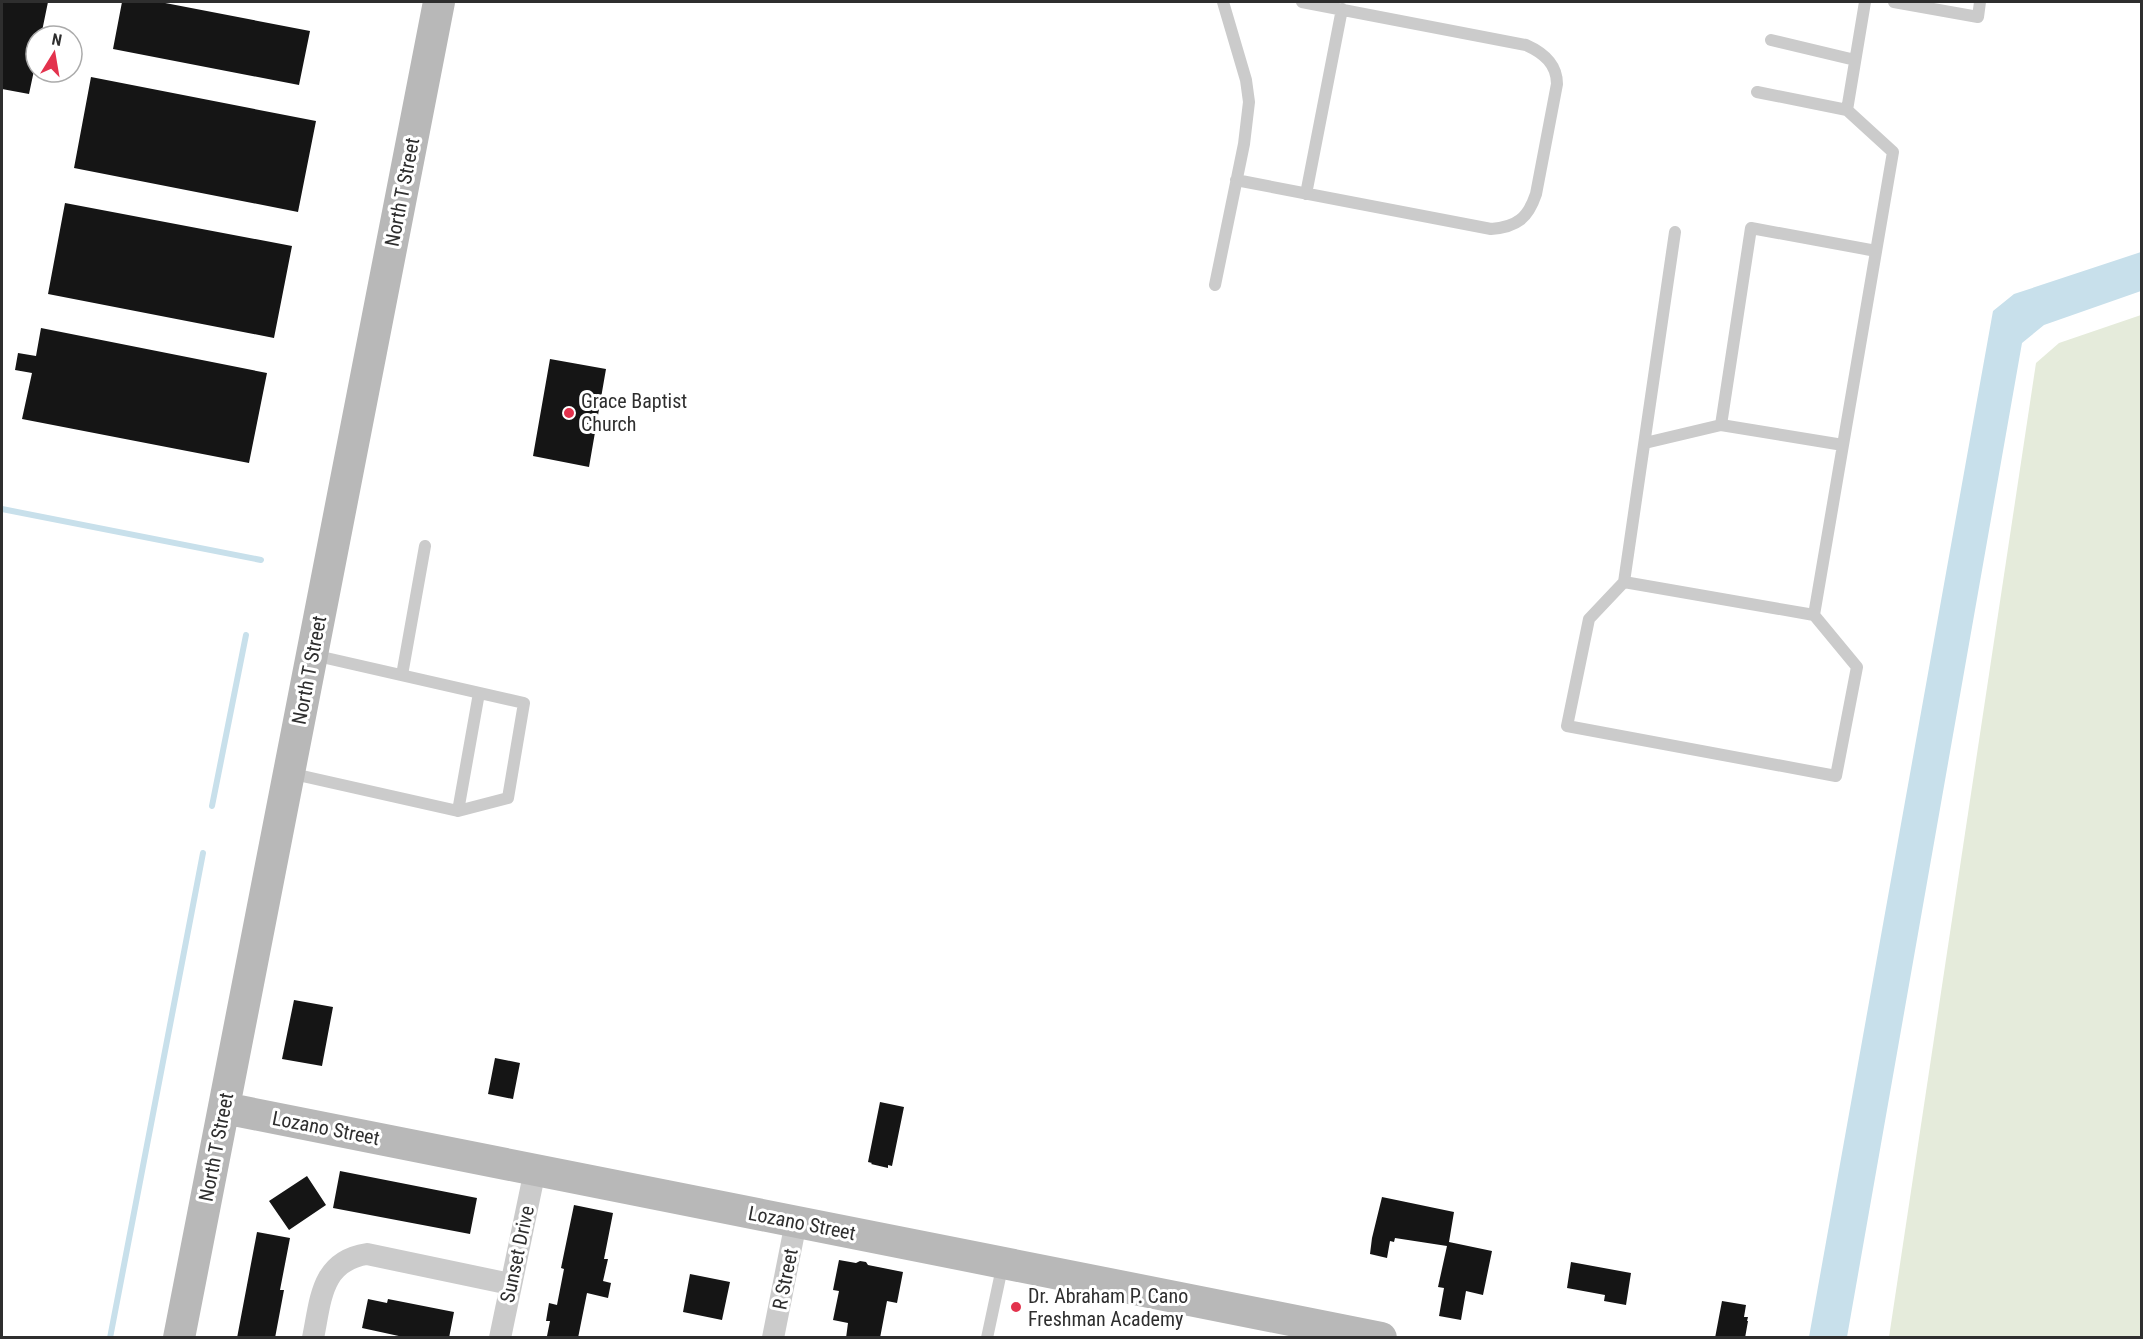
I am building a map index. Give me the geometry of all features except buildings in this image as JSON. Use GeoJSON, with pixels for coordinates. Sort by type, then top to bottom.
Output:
{"type":"FeatureCollection","features":[{"type":"Feature","properties":{"kind":"street","name":"North T Street"},"geometry":{"type":"LineString","coordinates":[[179,1338],[439,2]]}},
{"type":"Feature","properties":{"kind":"street","name":"Lozano Street"},"geometry":{"type":"LineString","coordinates":[[224,1108],[1381,1338]]}},
{"type":"Feature","properties":{"kind":"street","name":"Sunset Drive"},"geometry":{"type":"LineString","coordinates":[[500,1338],[535,1170]]}},
{"type":"Feature","properties":{"kind":"street","name":"R Street"},"geometry":{"type":"LineString","coordinates":[[773,1336],[796,1222]]}},
{"type":"Feature","properties":{"kind":"street"},"geometry":{"type":"LineString","coordinates":[[313,1338],[328,1278],[339,1265],[351,1257],[368,1254],[510,1284]]}},
{"type":"Feature","properties":{"kind":"lane"},"geometry":{"type":"LineString","coordinates":[[1215,285],[1248,120],[1249,102],[1246,80],[1223,2]]}},
{"type":"Feature","properties":{"kind":"lane"},"geometry":{"type":"LineString","coordinates":[[1236,180],[1491,229],[1506,228],[1520,221],[1531,210],[1557,84],[1557,72],[1550,61],[1539,51],[1526,45],[1302,2]]}},
{"type":"Feature","properties":{"kind":"lane"},"geometry":{"type":"LineString","coordinates":[[1846,110],[1865,2]]}},
{"type":"Feature","properties":{"kind":"lane"},"geometry":{"type":"LineString","coordinates":[[1894,2],[1977,17],[1980,2]]}},
{"type":"Feature","properties":{"kind":"lane"},"geometry":{"type":"LineString","coordinates":[[1306,194],[1342,9]]}},
{"type":"Feature","properties":{"kind":"lane"},"geometry":{"type":"LineString","coordinates":[[1771,40],[1855,60]]}},
{"type":"Feature","properties":{"kind":"lane"},"geometry":{"type":"LineString","coordinates":[[1757,92],[1846,110],[1893,152],[1814,615]]}},
{"type":"Feature","properties":{"kind":"lane"},"geometry":{"type":"LineString","coordinates":[[1721,425],[1750,228],[1876,251]]}},
{"type":"Feature","properties":{"kind":"lane"},"geometry":{"type":"LineString","coordinates":[[1624,582],[1814,615],[1857,667],[1836,776],[1566,726],[1588,619],[1624,582],[1675,232]]}},
{"type":"Feature","properties":{"kind":"lane"},"geometry":{"type":"LineString","coordinates":[[1645,443],[1721,425],[1843,445]]}},
{"type":"Feature","properties":{"kind":"lane"},"geometry":{"type":"LineString","coordinates":[[402,675],[425,546]]}},
{"type":"Feature","properties":{"kind":"lane"},"geometry":{"type":"LineString","coordinates":[[289,773],[458,811],[508,798],[524,703],[312,654]]}},
{"type":"Feature","properties":{"kind":"lane"},"geometry":{"type":"LineString","coordinates":[[458,811],[479,693]]}},
{"type":"Feature","properties":{"kind":"lane"},"geometry":{"type":"LineString","coordinates":[[987,1338],[1003,1263]]}},
{"type":"Feature","properties":{"kind":"green space"},"geometry":{"type":"Polygon","coordinates":[[[2141,315],[2141,1337],[1889,1337],[2036,363],[2059,343],[2141,315]]]}},
{"type":"Feature","properties":{"kind":"water"},"geometry":{"type":"Polygon","coordinates":[[[2141,252],[2141,291],[2044,325],[2022,343],[1847,1337],[1809,1337],[1993,311],[2014,294],[2141,252]]]}},
{"type":"Feature","properties":{"kind":"waterway"},"geometry":{"type":"LineString","coordinates":[[2,509],[261,560]]}},
{"type":"Feature","properties":{"kind":"waterway"},"geometry":{"type":"LineString","coordinates":[[212,806],[246,635]]}},
{"type":"Feature","properties":{"kind":"waterway"},"geometry":{"type":"LineString","coordinates":[[110,1338],[203,853]]}},
{"type":"Feature","properties":{"kind":"place","name":"Grace Baptist Church"},"geometry":{"type":"Point","coordinates":[569,413]}},
{"type":"Feature","properties":{"kind":"place","name":"Dr. Abraham P. Cano Freshman Academy"},"geometry":{"type":"Point","coordinates":[1016,1307]}}]}
